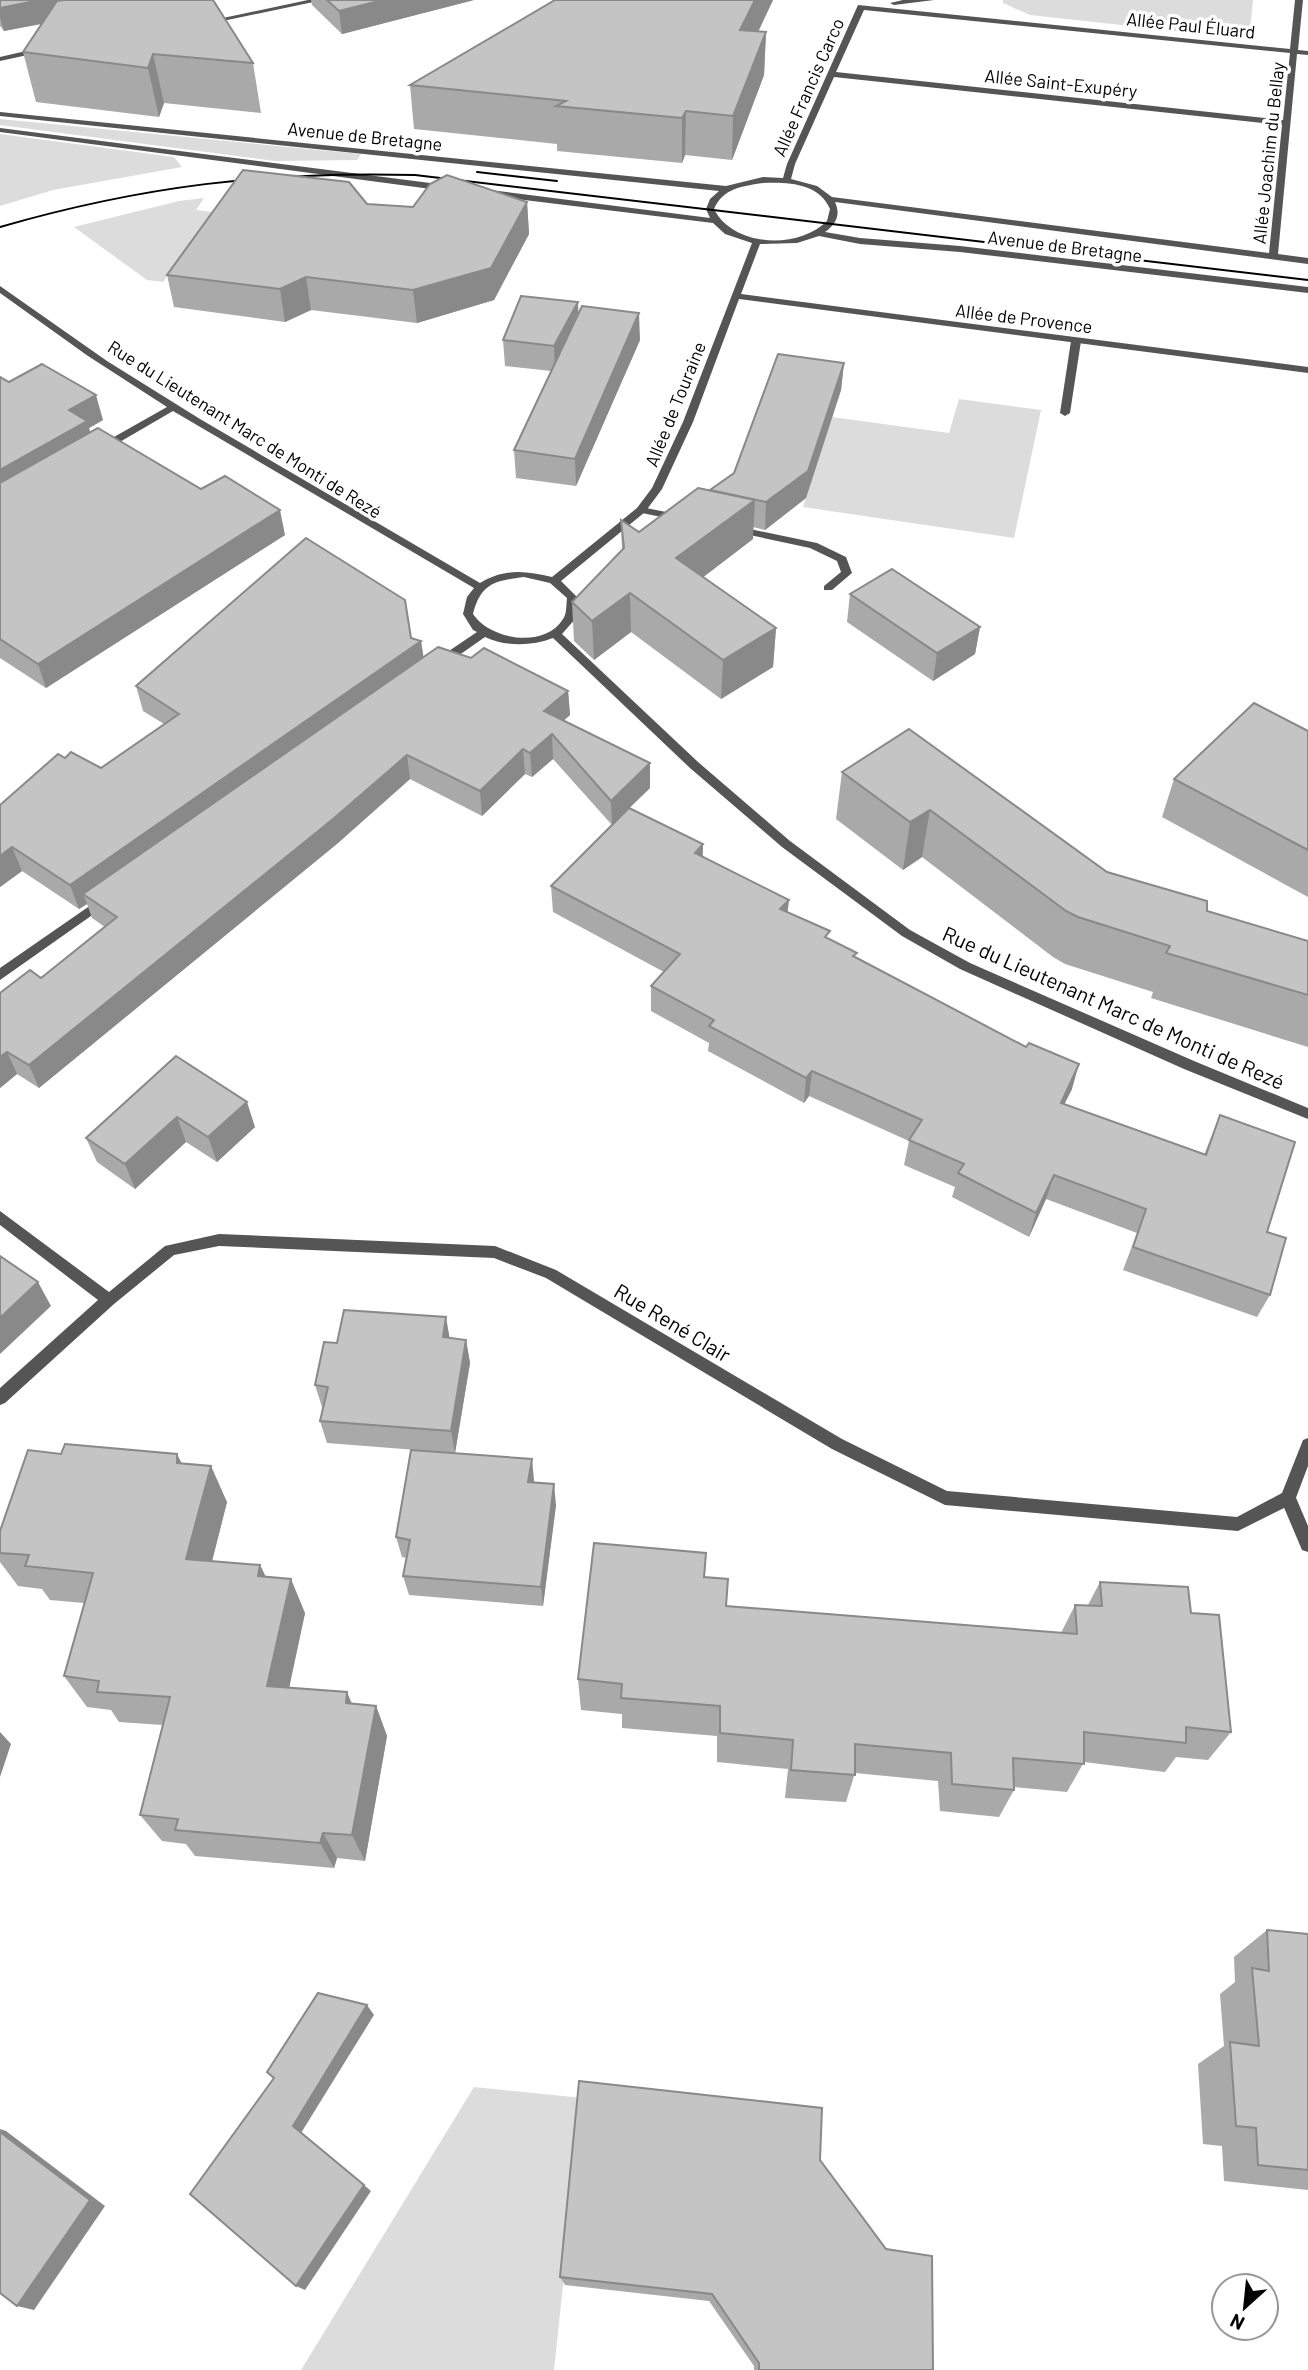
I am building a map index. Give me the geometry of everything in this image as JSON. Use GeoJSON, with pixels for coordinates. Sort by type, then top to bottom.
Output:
{"type":"FeatureCollection","features":[{"type":"Feature","properties":{"kind":"street"},"geometry":{"type":"LineString","coordinates":[[192,25],[265,13],[319,0]]}},
{"type":"Feature","properties":{"kind":"street"},"geometry":{"type":"LineString","coordinates":[[860,3],[930,0]]}},
{"type":"Feature","properties":{"kind":"street","name":"Allée Joachim du Bellay"},"geometry":{"type":"LineString","coordinates":[[1273,257],[1299,0]]}},
{"type":"Feature","properties":{"kind":"street","name":"Allée Paul Éluard"},"geometry":{"type":"LineString","coordinates":[[860,3],[1308,53]]}},
{"type":"Feature","properties":{"kind":"street","name":"Allée Francis Carco"},"geometry":{"type":"LineString","coordinates":[[786,181],[790,164],[832,74],[860,3]]}},
{"type":"Feature","properties":{"kind":"street"},"geometry":{"type":"LineString","coordinates":[[0,59],[58,46]]}},
{"type":"Feature","properties":{"kind":"street","name":"Allée Saint-Exupéry"},"geometry":{"type":"LineString","coordinates":[[832,74],[1287,124]]}},
{"type":"Feature","properties":{"kind":"street","name":"Avenue de Bretagne"},"geometry":{"type":"LineString","coordinates":[[0,114],[728,189],[747,182],[786,181]]}},
{"type":"Feature","properties":{"kind":"street","name":"Avenue de Bretagne"},"geometry":{"type":"LineString","coordinates":[[0,130],[463,190]]}},
{"type":"Feature","properties":{"kind":"street"},"geometry":{"type":"LineString","coordinates":[[728,189],[711,204],[715,221],[725,231],[757,241],[790,242],[819,233],[834,217],[829,200],[810,187],[786,181]]}},
{"type":"Feature","properties":{"kind":"street"},"geometry":{"type":"LineString","coordinates":[[477,191],[715,221]]}},
{"type":"Feature","properties":{"kind":"street","name":"Avenue de Bretagne"},"geometry":{"type":"LineString","coordinates":[[829,200],[1308,261]]}},
{"type":"Feature","properties":{"kind":"street","name":"Avenue de Bretagne"},"geometry":{"type":"LineString","coordinates":[[819,233],[860,242],[960,249],[1308,290]]}},
{"type":"Feature","properties":{"kind":"street","name":"Allée de Touraine"},"geometry":{"type":"LineString","coordinates":[[554,581],[641,510],[668,468],[757,241]]}},
{"type":"Feature","properties":{"kind":"street","name":"Rue du Lieutenant Marc de Monti de Rezé"},"geometry":{"type":"LineString","coordinates":[[0,289],[102,362],[174,407],[385,535],[480,587]]}},
{"type":"Feature","properties":{"kind":"street","name":"Allée de Provence"},"geometry":{"type":"LineString","coordinates":[[736,296],[1308,370]]}},
{"type":"Feature","properties":{"kind":"street"},"geometry":{"type":"LineString","coordinates":[[1065,413],[1076,341]]}},
{"type":"Feature","properties":{"kind":"street"},"geometry":{"type":"LineString","coordinates":[[93,454],[174,407]]}},
{"type":"Feature","properties":{"kind":"street"},"geometry":{"type":"LineString","coordinates":[[641,510],[694,521]]}},
{"type":"Feature","properties":{"kind":"street"},"geometry":{"type":"LineString","coordinates":[[720,526],[813,545],[842,559],[847,573],[828,588]]}},
{"type":"Feature","properties":{"kind":"street"},"geometry":{"type":"LineString","coordinates":[[524,575],[554,581],[572,597],[574,607],[572,617],[554,634],[510,642],[483,633],[473,625],[468,616],[468,606],[480,587],[492,580],[524,575]]}},
{"type":"Feature","properties":{"kind":"street"},"geometry":{"type":"LineString","coordinates":[[435,666],[483,633]]}},
{"type":"Feature","properties":{"kind":"street","name":"Rue du Lieutenant Marc de Monti de Rezé"},"geometry":{"type":"LineString","coordinates":[[554,634],[694,765],[786,844],[906,933],[965,966],[1189,1065],[1308,1114]]}},
{"type":"Feature","properties":{"kind":"street"},"geometry":{"type":"LineString","coordinates":[[0,975],[112,896]]}},
{"type":"Feature","properties":{"kind":"street"},"geometry":{"type":"LineString","coordinates":[[0,1217],[109,1300]]}},
{"type":"Feature","properties":{"kind":"street","name":"Rue René Clair"},"geometry":{"type":"LineString","coordinates":[[0,1398],[109,1300],[170,1251],[219,1240],[495,1252],[551,1274],[837,1444],[945,1498],[1238,1524],[1288,1499]]}},
{"type":"Feature","properties":{"kind":"street"},"geometry":{"type":"LineString","coordinates":[[1308,1445],[1288,1499],[1308,1545]]}},
{"type":"Feature","properties":{"kind":"shaded area"},"geometry":{"type":"Polygon","coordinates":[[[1003,0],[1253,0],[1249,39],[1030,15],[1003,3],[1003,0]]]}},
{"type":"Feature","properties":{"kind":"shaded area"},"geometry":{"type":"Polygon","coordinates":[[[0,119],[361,154],[357,160],[275,161],[0,125],[0,119]]]}},
{"type":"Feature","properties":{"kind":"shaded area"},"geometry":{"type":"Polygon","coordinates":[[[0,134],[174,157],[182,167],[53,190],[0,206],[0,134]]]}},
{"type":"Feature","properties":{"kind":"shaded area"},"geometry":{"type":"Polygon","coordinates":[[[204,198],[196,210],[213,212],[163,282],[147,280],[74,227],[179,201],[204,198]]]}},
{"type":"Feature","properties":{"kind":"shaded area"},"geometry":{"type":"Polygon","coordinates":[[[959,399],[1041,410],[1014,538],[803,507],[832,417],[949,433],[959,399]]]}},
{"type":"Feature","properties":{"kind":"shaded area"},"geometry":{"type":"Polygon","coordinates":[[[474,2087],[583,2098],[554,2370],[301,2370],[474,2087]]]}},
{"type":"Feature","properties":{"kind":"building"},"geometry":{"type":"Polygon","coordinates":[[[0,0],[40,0],[0,8],[0,0]]]}},
{"type":"Feature","properties":{"kind":"building"},"geometry":{"type":"Polygon","coordinates":[[[213,0],[253,63],[153,54],[148,68],[23,52],[57,1],[213,0]]]}},
{"type":"Feature","properties":{"kind":"building"},"geometry":{"type":"Polygon","coordinates":[[[327,0],[383,0],[339,11],[327,0]]]}},
{"type":"Feature","properties":{"kind":"building"},"geometry":{"type":"Polygon","coordinates":[[[555,0],[755,0],[740,30],[766,32],[733,116],[686,111],[682,118],[556,106],[566,101],[410,85],[555,0]]]}},
{"type":"Feature","properties":{"kind":"building"},"geometry":{"type":"Polygon","coordinates":[[[243,170],[349,182],[367,204],[413,207],[430,184],[447,175],[527,202],[491,268],[413,290],[306,277],[280,289],[167,275],[243,170]]]}},
{"type":"Feature","properties":{"kind":"building"},"geometry":{"type":"Polygon","coordinates":[[[521,296],[578,302],[554,346],[503,340],[521,296]]]}},
{"type":"Feature","properties":{"kind":"building"},"geometry":{"type":"Polygon","coordinates":[[[582,306],[639,313],[575,459],[514,450],[582,306]]]}},
{"type":"Feature","properties":{"kind":"building"},"geometry":{"type":"Polygon","coordinates":[[[778,354],[844,363],[808,471],[766,502],[710,490],[734,473],[778,354]]]}},
{"type":"Feature","properties":{"kind":"building"},"geometry":{"type":"Polygon","coordinates":[[[42,364],[96,395],[69,410],[87,421],[0,470],[0,377],[9,382],[42,364]]]}},
{"type":"Feature","properties":{"kind":"building"},"geometry":{"type":"Polygon","coordinates":[[[98,428],[201,489],[225,476],[280,510],[38,664],[0,639],[0,483],[98,428]]]}},
{"type":"Feature","properties":{"kind":"building"},"geometry":{"type":"Polygon","coordinates":[[[698,488],[755,500],[676,558],[776,628],[723,660],[630,593],[592,621],[572,602],[624,548],[621,520],[639,532],[698,488]]]}},
{"type":"Feature","properties":{"kind":"building"},"geometry":{"type":"Polygon","coordinates":[[[306,538],[405,600],[411,638],[421,641],[70,885],[12,847],[0,856],[0,805],[58,754],[65,758],[71,752],[101,768],[179,714],[136,686],[306,538]]]}},
{"type":"Feature","properties":{"kind":"building"},"geometry":{"type":"Polygon","coordinates":[[[892,569],[980,627],[937,653],[850,594],[892,569]]]}},
{"type":"Feature","properties":{"kind":"building"},"geometry":{"type":"Polygon","coordinates":[[[438,647],[471,658],[484,648],[568,691],[544,711],[650,763],[611,801],[552,734],[530,753],[523,749],[480,791],[407,755],[333,819],[29,1065],[7,1052],[0,1057],[0,993],[30,970],[41,978],[117,917],[83,894],[438,647]]]}},
{"type":"Feature","properties":{"kind":"building"},"geometry":{"type":"Polygon","coordinates":[[[1254,703],[1308,731],[1308,850],[1174,779],[1254,703]]]}},
{"type":"Feature","properties":{"kind":"building"},"geometry":{"type":"Polygon","coordinates":[[[909,729],[1107,872],[1207,901],[1207,911],[1308,941],[1308,995],[1166,953],[1170,946],[1078,917],[1066,911],[930,810],[910,822],[842,772],[909,729]]]}},
{"type":"Feature","properties":{"kind":"building"},"geometry":{"type":"Polygon","coordinates":[[[629,808],[703,844],[695,853],[789,900],[780,909],[830,931],[825,937],[857,953],[853,956],[1026,1047],[1029,1043],[1079,1064],[1061,1103],[1206,1155],[1220,1115],[1295,1142],[1267,1232],[1286,1238],[1270,1295],[1133,1247],[1146,1209],[1054,1175],[1036,1213],[958,1173],[964,1164],[909,1140],[922,1120],[812,1071],[806,1078],[709,1026],[714,1020],[651,986],[680,954],[551,886],[629,808]]]}},
{"type":"Feature","properties":{"kind":"building"},"geometry":{"type":"Polygon","coordinates":[[[176,1056],[247,1102],[208,1137],[177,1117],[125,1164],[86,1138],[176,1056]]]}},
{"type":"Feature","properties":{"kind":"building"},"geometry":{"type":"Polygon","coordinates":[[[0,1256],[38,1282],[0,1318],[0,1256]]]}},
{"type":"Feature","properties":{"kind":"building"},"geometry":{"type":"Polygon","coordinates":[[[344,1310],[446,1317],[443,1337],[466,1340],[451,1431],[320,1421],[328,1387],[315,1385],[324,1342],[337,1343],[344,1310]]]}},
{"type":"Feature","properties":{"kind":"building"},"geometry":{"type":"Polygon","coordinates":[[[65,1444],[177,1454],[177,1463],[211,1466],[186,1559],[260,1565],[258,1576],[291,1579],[267,1686],[347,1692],[346,1703],[376,1706],[352,1835],[323,1833],[320,1843],[175,1830],[178,1819],[140,1815],[170,1697],[97,1692],[99,1681],[64,1676],[93,1573],[25,1566],[29,1555],[0,1553],[0,1531],[28,1450],[61,1454],[65,1444]]]}},
{"type":"Feature","properties":{"kind":"building"},"geometry":{"type":"Polygon","coordinates":[[[411,1450],[532,1459],[528,1482],[554,1484],[541,1587],[403,1576],[410,1540],[396,1537],[411,1450]]]}},
{"type":"Feature","properties":{"kind":"building"},"geometry":{"type":"Polygon","coordinates":[[[594,1543],[706,1553],[704,1577],[728,1579],[726,1606],[1077,1634],[1075,1605],[1102,1606],[1100,1582],[1188,1587],[1191,1613],[1219,1615],[1231,1732],[1186,1727],[1186,1743],[1084,1732],[1084,1764],[1013,1758],[1014,1790],[952,1784],[951,1753],[855,1744],[855,1775],[791,1770],[793,1740],[720,1733],[720,1706],[621,1698],[622,1684],[578,1679],[594,1543]]]}},
{"type":"Feature","properties":{"kind":"building"},"geometry":{"type":"Polygon","coordinates":[[[1267,1930],[1308,1934],[1308,2170],[1258,2165],[1256,2128],[1236,2126],[1230,2042],[1259,2046],[1252,1968],[1269,1971],[1267,1930]]]}},
{"type":"Feature","properties":{"kind":"building"},"geometry":{"type":"Polygon","coordinates":[[[318,1993],[367,2005],[293,2126],[364,2185],[296,2286],[190,2194],[274,2078],[267,2072],[318,1993]]]}},
{"type":"Feature","properties":{"kind":"building"},"geometry":{"type":"Polygon","coordinates":[[[579,2081],[822,2108],[820,2160],[886,2249],[932,2256],[933,2370],[759,2370],[759,2363],[712,2294],[560,2277],[579,2081]]]}},
{"type":"Feature","properties":{"kind":"building"},"geometry":{"type":"Polygon","coordinates":[[[0,2132],[90,2200],[17,2306],[0,2293],[0,2132]]]}},
{"type":"Feature","properties":{"kind":"tram line"},"geometry":{"type":"LineString","coordinates":[[477,172],[557,181]]}},
{"type":"Feature","properties":{"kind":"tram line"},"geometry":{"type":"LineString","coordinates":[[0,227],[104,201],[205,184],[308,176],[415,175],[1308,280]]}}]}
